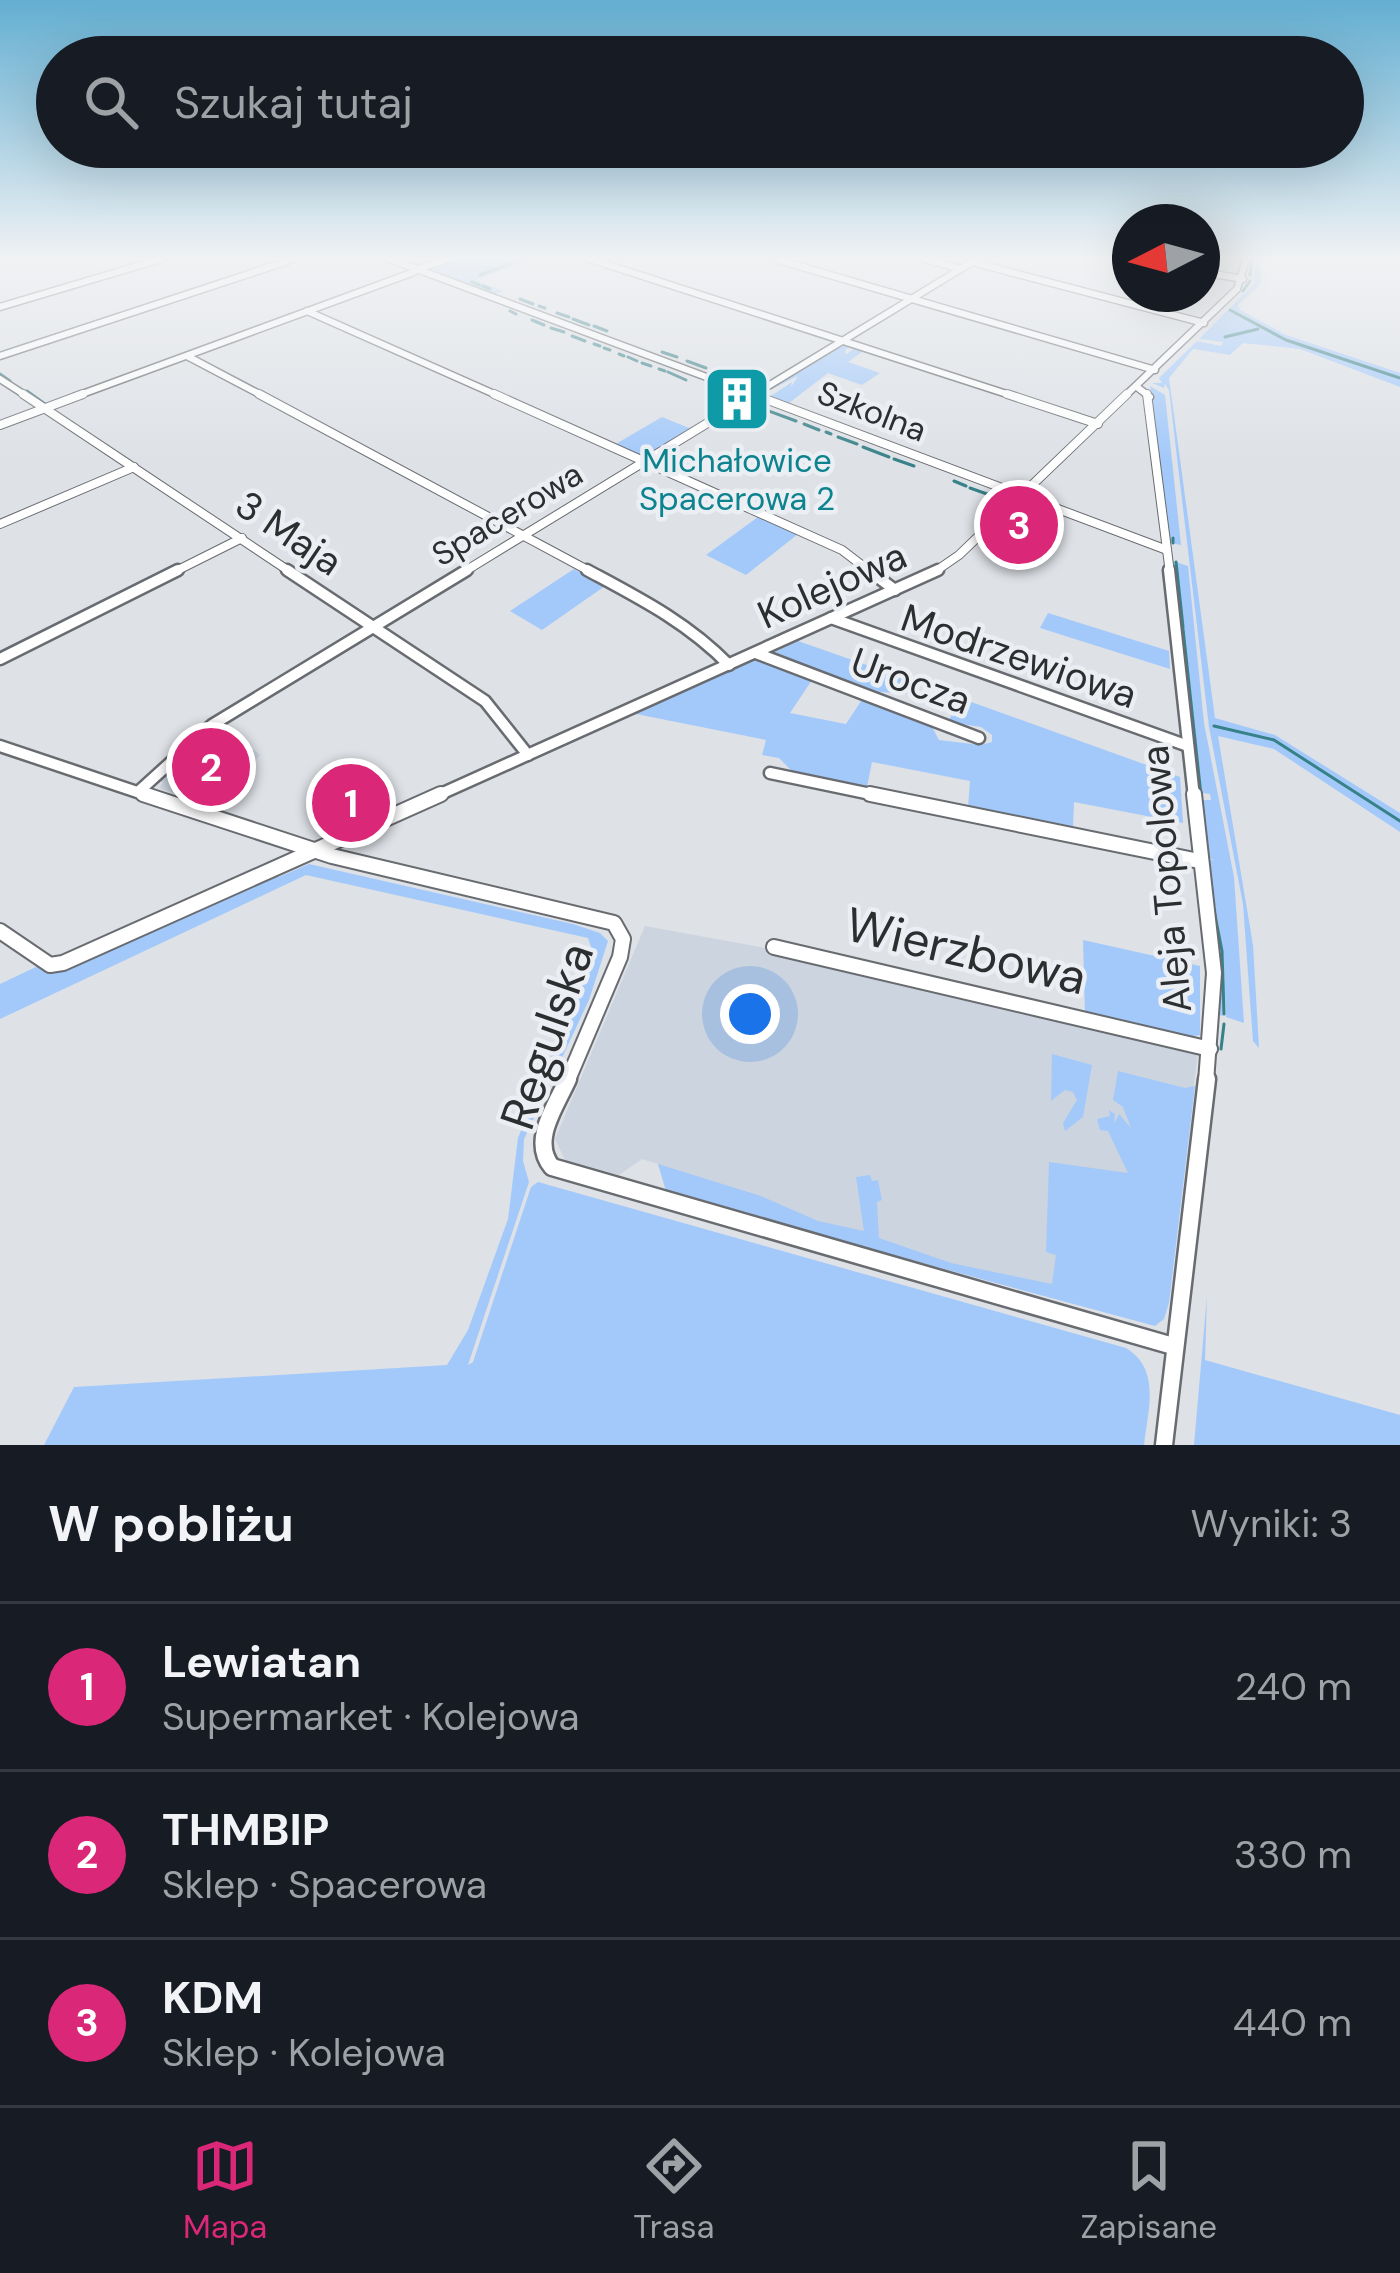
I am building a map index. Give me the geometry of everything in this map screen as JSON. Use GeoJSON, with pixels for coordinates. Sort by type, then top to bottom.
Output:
{"type":"FeatureCollection","features":[{"type":"Feature","properties":{"kind":"street"},"geometry":{"type":"LineString","coordinates":[[0,356],[90,326]]}},
{"type":"Feature","properties":{"kind":"street"},"geometry":{"type":"LineString","coordinates":[[0,425],[266,326]]}},
{"type":"Feature","properties":{"kind":"street"},"geometry":{"type":"LineString","coordinates":[[342,326],[847,552],[895,590]]}},
{"type":"Feature","properties":{"kind":"street","name":"Szkolna"},"geometry":{"type":"LineString","coordinates":[[569,326],[1167,550]]}},
{"type":"Feature","properties":{"kind":"street"},"geometry":{"type":"LineString","coordinates":[[799,326],[1097,424]]}},
{"type":"Feature","properties":{"kind":"street","name":"Spacerowa"},"geometry":{"type":"LineString","coordinates":[[138,792],[201,732],[868,326]]}},
{"type":"Feature","properties":{"kind":"street"},"geometry":{"type":"LineString","coordinates":[[1007,326],[1155,370]]}},
{"type":"Feature","properties":{"kind":"street","name":"Kolejowa"},"geometry":{"type":"LineString","coordinates":[[0,932],[56,966],[949,564],[1200,326]]}},
{"type":"Feature","properties":{"kind":"street"},"geometry":{"type":"LineString","coordinates":[[187,356],[685,623],[729,665]]}},
{"type":"Feature","properties":{"kind":"street","name":"3 Maja"},"geometry":{"type":"LineString","coordinates":[[0,379],[489,704],[528,755]]}},
{"type":"Feature","properties":{"kind":"street","name":"Aleja Topolowa"},"geometry":{"type":"LineString","coordinates":[[1137,387],[1150,398],[1214,973],[1210,1049],[1164,1445]]}},
{"type":"Feature","properties":{"kind":"street"},"geometry":{"type":"LineString","coordinates":[[0,524],[134,467]]}},
{"type":"Feature","properties":{"kind":"street"},"geometry":{"type":"LineString","coordinates":[[0,658],[242,538]]}},
{"type":"Feature","properties":{"kind":"street","name":"Modrzewiowa"},"geometry":{"type":"LineString","coordinates":[[832,619],[846,628],[1188,746]]}},
{"type":"Feature","properties":{"kind":"street","name":"Urocza"},"geometry":{"type":"LineString","coordinates":[[756,652],[979,738]]}},
{"type":"Feature","properties":{"kind":"street","name":"Regulska"},"geometry":{"type":"LineString","coordinates":[[0,746],[315,851],[618,927],[623,939],[620,956],[542,1137],[541,1152],[552,1167],[1173,1346]]}},
{"type":"Feature","properties":{"kind":"street"},"geometry":{"type":"LineString","coordinates":[[770,773],[1199,861]]}},
{"type":"Feature","properties":{"kind":"street"},"geometry":{"type":"LineString","coordinates":[[344,859],[340,852],[346,837]]}},
{"type":"Feature","properties":{"kind":"street","name":"Wierzbowa"},"geometry":{"type":"LineString","coordinates":[[774,947],[1210,1049]]}},
{"type":"Feature","properties":{"kind":"shaded area"},"geometry":{"type":"Polygon","coordinates":[[[1212,326],[1270,326],[1400,373],[1400,387],[1300,349],[1243,343],[1230,355],[1193,349],[1169,378],[1215,718],[1275,735],[1400,813],[1400,832],[1274,749],[1218,736],[1253,945],[1259,1048],[1253,1041],[1243,904],[1209,727],[1169,390],[1165,384],[1164,388],[1152,383],[1162,383],[1159,378],[1197,341],[1221,346],[1223,342],[1199,339],[1212,326]]]}},
{"type":"Feature","properties":{"kind":"shaded area"},"geometry":{"type":"Polygon","coordinates":[[[844,345],[853,346],[845,355],[856,347],[865,350],[848,362],[880,373],[862,385],[828,373],[789,403],[771,396],[792,382],[791,387],[798,376],[764,393],[844,345]]]}},
{"type":"Feature","properties":{"kind":"shaded area"},"geometry":{"type":"Polygon","coordinates":[[[1150,386],[1165,395],[1181,545],[1170,543],[1150,386]]]}},
{"type":"Feature","properties":{"kind":"shaded area"},"geometry":{"type":"Polygon","coordinates":[[[662,417],[689,428],[706,420],[645,457],[614,445],[662,417]]]}},
{"type":"Feature","properties":{"kind":"shaded area"},"geometry":{"type":"Polygon","coordinates":[[[758,517],[798,534],[746,575],[706,555],[758,517]]]}},
{"type":"Feature","properties":{"kind":"shaded area"},"geometry":{"type":"Polygon","coordinates":[[[1172,561],[1188,566],[1204,723],[1234,877],[1244,1023],[1226,1017],[1225,990],[1223,1016],[1219,1015],[1220,970],[1204,859],[1214,860],[1209,858],[1203,800],[1211,800],[1210,794],[1202,793],[1185,646],[1197,792],[1172,561]],[[1212,892],[1224,983],[1223,951],[1212,892]]]}},
{"type":"Feature","properties":{"kind":"shaded area"},"geometry":{"type":"Polygon","coordinates":[[[574,569],[605,586],[542,630],[510,611],[574,569]]]}},
{"type":"Feature","properties":{"kind":"shaded area"},"geometry":{"type":"Polygon","coordinates":[[[1048,613],[1169,651],[1170,669],[1040,628],[1048,613]]]}},
{"type":"Feature","properties":{"kind":"shaded area"},"geometry":{"type":"Polygon","coordinates":[[[798,641],[915,682],[907,694],[855,690],[766,656],[798,641]]]}},
{"type":"Feature","properties":{"kind":"shaded area"},"geometry":{"type":"Polygon","coordinates":[[[758,659],[812,680],[790,713],[846,724],[863,698],[931,725],[939,740],[992,742],[992,735],[981,727],[948,722],[960,698],[1180,777],[1183,823],[1074,802],[1073,829],[968,807],[970,781],[872,762],[867,787],[792,771],[779,758],[762,755],[766,740],[636,714],[613,721],[758,659]]]}},
{"type":"Feature","properties":{"kind":"shaded area"},"geometry":{"type":"Polygon","coordinates":[[[223,725],[260,755],[212,806],[159,788],[160,781],[205,735],[223,725]]]}},
{"type":"Feature","properties":{"kind":"shaded area"},"geometry":{"type":"Polygon","coordinates":[[[309,864],[573,924],[600,933],[608,941],[589,1000],[524,1139],[529,1182],[468,1365],[473,1362],[531,1187],[538,1182],[1126,1348],[1137,1357],[1148,1379],[1144,1445],[44,1445],[74,1387],[447,1365],[468,1330],[508,1219],[518,1138],[593,953],[588,938],[306,875],[0,1019],[0,984],[40,965],[52,974],[276,873],[279,877],[309,864]]]}},
{"type":"Feature","properties":{"kind":"shaded area"},"geometry":{"type":"Polygon","coordinates":[[[645,926],[760,947],[1198,1053],[1165,1305],[1153,1317],[665,1188],[658,1164],[642,1159],[619,1175],[565,1160],[555,1139],[645,926]]]}},
{"type":"Feature","properties":{"kind":"shaded area"},"geometry":{"type":"Polygon","coordinates":[[[1083,940],[1200,966],[1200,1035],[1188,1037],[1085,1014],[1083,940]]]}},
{"type":"Feature","properties":{"kind":"shaded area"},"geometry":{"type":"Polygon","coordinates":[[[1052,1054],[1092,1065],[1083,1117],[1065,1131],[1063,1123],[1077,1100],[1065,1090],[1051,1101],[1052,1054]]]}},
{"type":"Feature","properties":{"kind":"shaded area"},"geometry":{"type":"Polygon","coordinates":[[[1118,1071],[1185,1088],[1195,1086],[1169,1303],[1164,1319],[1155,1326],[667,1194],[658,1164],[761,1196],[818,1221],[864,1231],[856,1177],[870,1175],[872,1181],[878,1180],[882,1200],[877,1202],[879,1238],[951,1263],[1052,1284],[1056,1255],[1046,1252],[1049,1162],[1128,1173],[1097,1119],[1110,1116],[1109,1110],[1115,1114],[1114,1124],[1119,1114],[1131,1128],[1123,1107],[1113,1100],[1118,1071]]]}},
{"type":"Feature","properties":{"kind":"shaded area"},"geometry":{"type":"Polygon","coordinates":[[[1207,1296],[1205,1360],[1400,1415],[1400,1445],[1194,1445],[1207,1296]]]}},
{"type":"Feature","properties":{"kind":"building"},"geometry":{"type":"Polygon","coordinates":[[[347,782],[364,807],[347,814],[335,789],[347,782]]]}},
{"type":"Feature","properties":{"kind":"waterway"},"geometry":{"type":"LineString","coordinates":[[595,326],[607,331]]}},
{"type":"Feature","properties":{"kind":"waterway"},"geometry":{"type":"LineString","coordinates":[[1261,326],[1286,340],[1400,378]]}},
{"type":"Feature","properties":{"kind":"waterway"},"geometry":{"type":"LineString","coordinates":[[551,328],[564,332]]}},
{"type":"Feature","properties":{"kind":"waterway"},"geometry":{"type":"LineString","coordinates":[[1225,337],[1258,329]]}},
{"type":"Feature","properties":{"kind":"waterway"},"geometry":{"type":"LineString","coordinates":[[572,336],[585,341]]}},
{"type":"Feature","properties":{"kind":"waterway"},"geometry":{"type":"LineString","coordinates":[[594,344],[600,346]]}},
{"type":"Feature","properties":{"kind":"waterway"},"geometry":{"type":"LineString","coordinates":[[604,348],[610,350]]}},
{"type":"Feature","properties":{"kind":"waterway"},"geometry":{"type":"LineString","coordinates":[[662,352],[677,357]]}},
{"type":"Feature","properties":{"kind":"waterway"},"geometry":{"type":"LineString","coordinates":[[619,354],[624,356]]}},
{"type":"Feature","properties":{"kind":"waterway"},"geometry":{"type":"LineString","coordinates":[[628,357],[637,361]]}},
{"type":"Feature","properties":{"kind":"waterway"},"geometry":{"type":"LineString","coordinates":[[687,361],[706,368]]}},
{"type":"Feature","properties":{"kind":"waterway"},"geometry":{"type":"LineString","coordinates":[[642,363],[651,366]]}},
{"type":"Feature","properties":{"kind":"waterway"},"geometry":{"type":"LineString","coordinates":[[659,369],[665,371]]}},
{"type":"Feature","properties":{"kind":"waterway"},"geometry":{"type":"LineString","coordinates":[[668,372],[686,380]]}},
{"type":"Feature","properties":{"kind":"waterway"},"geometry":{"type":"LineString","coordinates":[[0,374],[10,381]]}},
{"type":"Feature","properties":{"kind":"waterway"},"geometry":{"type":"LineString","coordinates":[[27,391],[45,404]]}},
{"type":"Feature","properties":{"kind":"waterway"},"geometry":{"type":"LineString","coordinates":[[758,407],[796,421]]}},
{"type":"Feature","properties":{"kind":"waterway"},"geometry":{"type":"LineString","coordinates":[[804,424],[819,430]]}},
{"type":"Feature","properties":{"kind":"waterway"},"geometry":{"type":"LineString","coordinates":[[826,432],[831,434]]}},
{"type":"Feature","properties":{"kind":"waterway"},"geometry":{"type":"LineString","coordinates":[[838,437],[857,444]]}},
{"type":"Feature","properties":{"kind":"waterway"},"geometry":{"type":"LineString","coordinates":[[863,447],[889,457]]}},
{"type":"Feature","properties":{"kind":"waterway"},"geometry":{"type":"LineString","coordinates":[[894,459],[914,466]]}},
{"type":"Feature","properties":{"kind":"waterway"},"geometry":{"type":"LineString","coordinates":[[954,481],[966,486]]}},
{"type":"Feature","properties":{"kind":"waterway"},"geometry":{"type":"LineString","coordinates":[[970,488],[1004,500]]}},
{"type":"Feature","properties":{"kind":"waterway"},"geometry":{"type":"LineString","coordinates":[[1173,538],[1173,543]]}},
{"type":"Feature","properties":{"kind":"waterway"},"geometry":{"type":"LineString","coordinates":[[1176,562],[1183,627]]}},
{"type":"Feature","properties":{"kind":"waterway"},"geometry":{"type":"LineString","coordinates":[[1183,629],[1205,832]]}},
{"type":"Feature","properties":{"kind":"waterway"},"geometry":{"type":"LineString","coordinates":[[1214,726],[1274,740],[1400,821]]}},
{"type":"Feature","properties":{"kind":"waterway"},"geometry":{"type":"LineString","coordinates":[[1214,910],[1222,951],[1224,1014]]}},
{"type":"Feature","properties":{"kind":"waterway"},"geometry":{"type":"LineString","coordinates":[[1221,1049],[1224,1024]]}},
{"type":"Feature","properties":{"kind":"place","name":"Michałowice Spacerowa 2"},"geometry":{"type":"Point","coordinates":[737,399]}},
{"type":"Feature","properties":{"kind":"place","name":"KDM"},"geometry":{"type":"Point","coordinates":[1019,525]}},
{"type":"Feature","properties":{"kind":"place","name":"THMBIP"},"geometry":{"type":"Point","coordinates":[211,767]}},
{"type":"Feature","properties":{"kind":"place","name":"Lewiatan"},"geometry":{"type":"Point","coordinates":[351,803]}}]}
